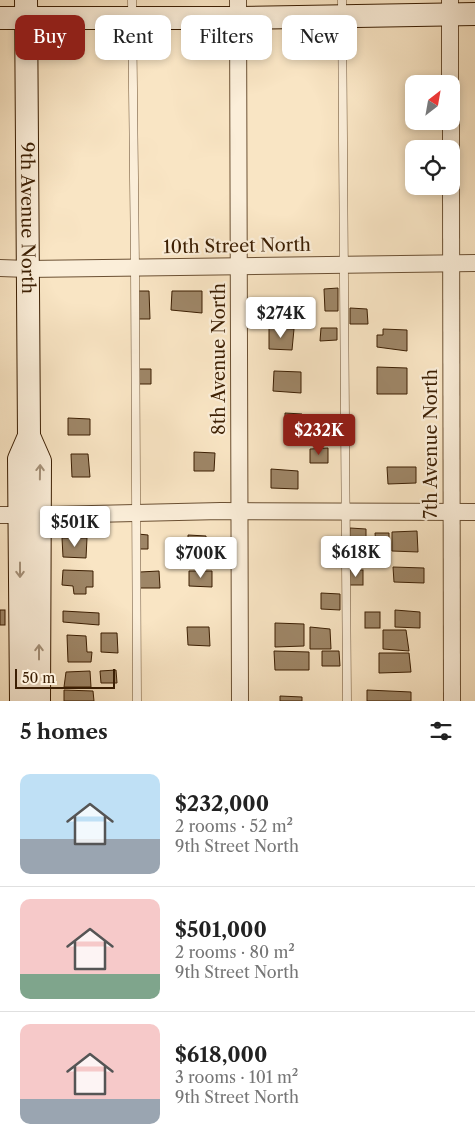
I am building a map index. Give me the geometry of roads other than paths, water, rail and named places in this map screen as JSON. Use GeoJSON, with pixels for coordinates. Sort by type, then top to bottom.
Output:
{"type":"FeatureCollection","features":[{"type":"Feature","properties":{"kind":"main road"},"geometry":{"type":"LineString","coordinates":[[0,18],[26,9],[450,7],[475,14]]}},
{"type":"Feature","properties":{"kind":"main road","name":"9th Avenue North"},"geometry":{"type":"LineString","coordinates":[[21,701],[20,515],[40,461],[29,436],[26,9]]}},
{"type":"Feature","properties":{"kind":"main road","name":"9th Avenue North"},"geometry":{"type":"LineString","coordinates":[[20,515],[39,701]]}},
{"type":"Feature","properties":{"kind":"street"},"geometry":{"type":"LineString","coordinates":[[450,7],[450,75]]}},
{"type":"Feature","properties":{"kind":"street","name":"8th Avenue North"},"geometry":{"type":"LineString","coordinates":[[238,9],[240,701]]}},
{"type":"Feature","properties":{"kind":"street","name":"7th Avenue North"},"geometry":{"type":"LineString","coordinates":[[451,195],[452,701]]}},
{"type":"Feature","properties":{"kind":"street","name":"10th Street North"},"geometry":{"type":"LineString","coordinates":[[0,268],[27,270],[136,267],[475,264]]}},
{"type":"Feature","properties":{"kind":"street"},"geometry":{"type":"LineString","coordinates":[[20,515],[239,511],[475,512]]}},
{"type":"Feature","properties":{"kind":"lane"},"geometry":{"type":"LineString","coordinates":[[342,8],[347,701]]}},
{"type":"Feature","properties":{"kind":"lane"},"geometry":{"type":"LineString","coordinates":[[132,9],[136,267],[137,701]]}}]}
